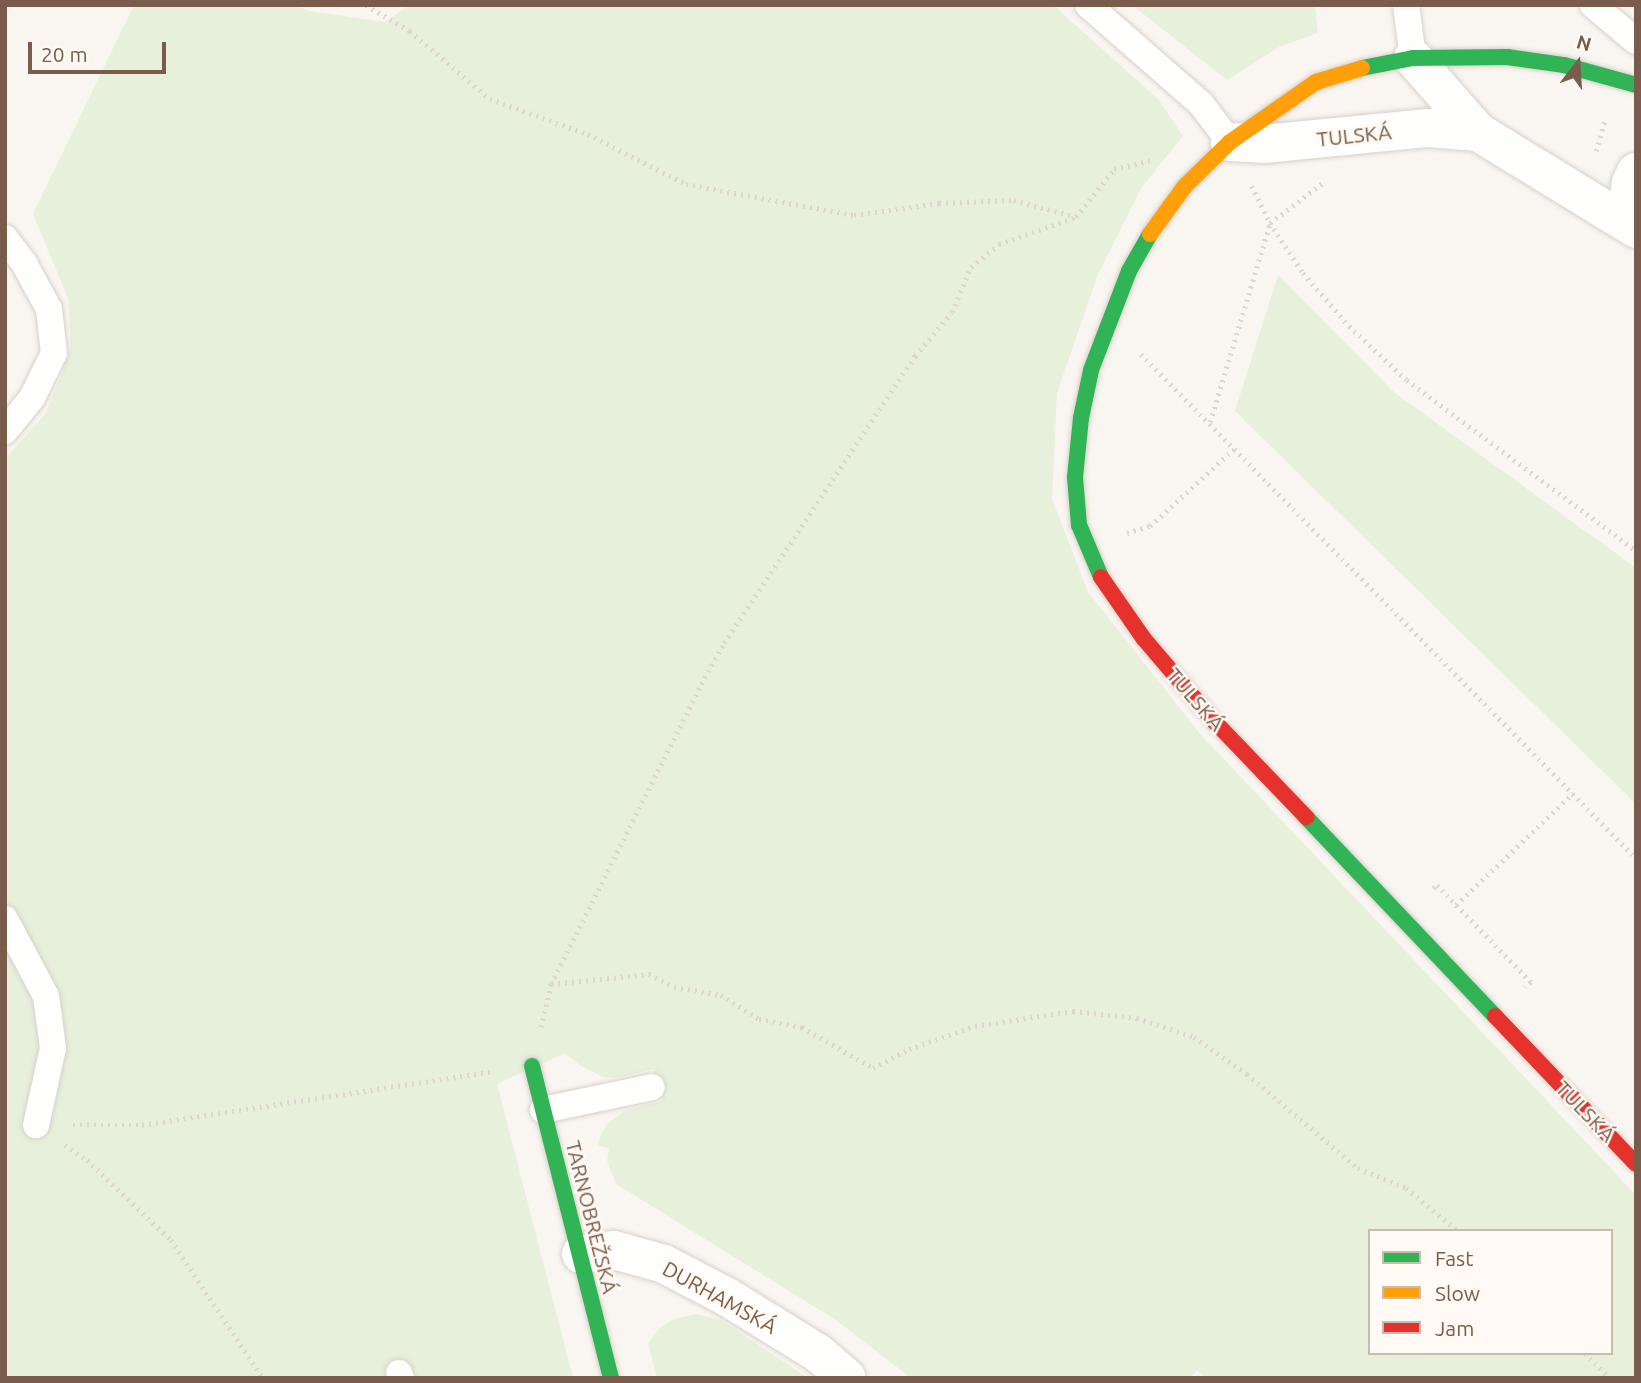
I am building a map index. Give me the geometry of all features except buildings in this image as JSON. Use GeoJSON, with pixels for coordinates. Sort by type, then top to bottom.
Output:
{"type":"FeatureCollection","features":[{"type":"Feature","properties":{"kind":"street","name":"TULSKÁ"},"geometry":{"type":"LineString","coordinates":[[1636,85],[1564,65],[1507,57],[1413,58],[1362,68],[1316,82],[1278,106],[1230,142],[1185,186],[1152,230],[1129,271],[1091,370],[1081,418],[1075,477],[1079,526],[1100,576],[1144,639],[1215,722],[1636,1164]]}},
{"type":"Feature","properties":{"kind":"street","name":"TULSKÁ"},"geometry":{"type":"LineString","coordinates":[[1413,58],[1478,132],[1631,225]]}},
{"type":"Feature","properties":{"kind":"street","name":"TULSKÁ"},"geometry":{"type":"LineString","coordinates":[[1230,142],[1264,144],[1428,128],[1478,132]]}},
{"type":"Feature","properties":{"kind":"street","name":"TULSKÁ"},"geometry":{"type":"LineString","coordinates":[[1631,225],[1631,183],[1636,172]]}},
{"type":"Feature","properties":{"kind":"street","name":"TARNOBREŽSKÁ"},"geometry":{"type":"LineString","coordinates":[[532,1066],[611,1378]]}},
{"type":"Feature","properties":{"kind":"street","name":"DURHAMSKÁ"},"geometry":{"type":"LineString","coordinates":[[581,1254],[614,1250],[664,1264],[727,1297],[818,1353],[847,1378]]}},
{"type":"Feature","properties":{"kind":"lane"},"geometry":{"type":"LineString","coordinates":[[1088,5],[1201,104],[1230,142]]}},
{"type":"Feature","properties":{"kind":"lane"},"geometry":{"type":"LineString","coordinates":[[1406,5],[1413,58]]}},
{"type":"Feature","properties":{"kind":"lane"},"geometry":{"type":"LineString","coordinates":[[1592,5],[1636,41]]}},
{"type":"Feature","properties":{"kind":"lane"},"geometry":{"type":"LineString","coordinates":[[5,238],[25,265],[49,309],[54,352],[32,398],[5,430]]}},
{"type":"Feature","properties":{"kind":"lane"},"geometry":{"type":"LineString","coordinates":[[5,919],[46,996],[52,1048],[36,1125]]}},
{"type":"Feature","properties":{"kind":"lane"},"geometry":{"type":"LineString","coordinates":[[543,1110],[652,1087]]}},
{"type":"Feature","properties":{"kind":"path"},"geometry":{"type":"LineString","coordinates":[[366,5],[410,31],[490,99],[588,134],[686,184],[854,215],[939,203],[1014,200],[1076,217]]}},
{"type":"Feature","properties":{"kind":"path"},"geometry":{"type":"LineString","coordinates":[[1593,161],[1606,116]]}},
{"type":"Feature","properties":{"kind":"path"},"geometry":{"type":"LineString","coordinates":[[1230,142],[1270,223],[1303,274],[1349,326],[1388,362],[1497,449],[1636,551]]}},
{"type":"Feature","properties":{"kind":"path"},"geometry":{"type":"LineString","coordinates":[[36,1125],[142,1125],[532,1066],[551,984],[701,684],[724,643],[915,356],[952,312],[971,267],[999,244],[1076,217],[1114,169],[1153,160]]}},
{"type":"Feature","properties":{"kind":"path"},"geometry":{"type":"LineString","coordinates":[[1210,422],[1270,223],[1332,176]]}},
{"type":"Feature","properties":{"kind":"path"},"geometry":{"type":"LineString","coordinates":[[1108,321],[1636,858]]}},
{"type":"Feature","properties":{"kind":"path"},"geometry":{"type":"LineString","coordinates":[[1100,576],[1127,533],[1150,526],[1235,448]]}},
{"type":"Feature","properties":{"kind":"path"},"geometry":{"type":"LineString","coordinates":[[1456,905],[1573,793]]}},
{"type":"Feature","properties":{"kind":"path"},"geometry":{"type":"LineString","coordinates":[[1437,885],[1531,982]]}},
{"type":"Feature","properties":{"kind":"path"},"geometry":{"type":"LineString","coordinates":[[551,984],[649,974],[674,987],[721,995],[759,1019],[802,1027],[873,1068],[909,1049],[975,1026],[1073,1011],[1137,1018],[1194,1037],[1247,1074],[1358,1168],[1406,1188],[1456,1229]]}},
{"type":"Feature","properties":{"kind":"path"},"geometry":{"type":"LineString","coordinates":[[36,1125],[87,1160],[170,1240],[263,1378]]}},
{"type":"Feature","properties":{"kind":"path"},"geometry":{"type":"LineString","coordinates":[[1587,1355],[1610,1378]]}},
{"type":"Feature","properties":{"kind":"green space"},"geometry":{"type":"Polygon","coordinates":[[[134,5],[295,5],[309,11],[385,22],[410,5],[1053,5],[1158,99],[1183,136],[1142,187],[1097,277],[1057,393],[1052,499],[1088,592],[1201,735],[1636,1195],[1636,1378],[1207,1378],[1197,1370],[1190,1378],[911,1378],[836,1320],[616,1184],[607,1161],[609,1148],[598,1145],[601,1134],[607,1124],[624,1111],[662,1101],[654,1069],[616,1078],[603,1077],[581,1066],[565,1053],[497,1084],[573,1378],[5,1378],[5,459],[46,413],[71,350],[68,298],[33,214],[134,5]]]}},
{"type":"Feature","properties":{"kind":"green space"},"geometry":{"type":"Polygon","coordinates":[[[1132,5],[1311,5],[1315,8],[1318,33],[1279,47],[1227,80],[1132,5]]]}},
{"type":"Feature","properties":{"kind":"green space"},"geometry":{"type":"Polygon","coordinates":[[[1278,275],[1395,393],[1636,568],[1636,804],[1235,411],[1278,275]]]}},
{"type":"Feature","properties":{"kind":"green space"},"geometry":{"type":"Polygon","coordinates":[[[696,1314],[721,1320],[808,1378],[657,1378],[648,1343],[660,1328],[674,1319],[696,1314]]]}},
{"type":"Feature","properties":{"kind":"traffic: fast"},"geometry":{"type":"LineString","coordinates":[[1362,68],[1413,58],[1507,57],[1564,65],[1636,85]]}},
{"type":"Feature","properties":{"kind":"traffic: fast"},"geometry":{"type":"LineString","coordinates":[[1101,577],[1079,525],[1075,477],[1081,418],[1091,370],[1129,271],[1150,234]]}},
{"type":"Feature","properties":{"kind":"traffic: fast"},"geometry":{"type":"LineString","coordinates":[[1306,817],[1495,1016]]}},
{"type":"Feature","properties":{"kind":"traffic: fast"},"geometry":{"type":"LineString","coordinates":[[532,1066],[611,1378]]}},
{"type":"Feature","properties":{"kind":"traffic: slow"},"geometry":{"type":"LineString","coordinates":[[1150,234],[1185,186],[1230,142],[1316,82],[1362,68]]}},
{"type":"Feature","properties":{"kind":"traffic: jam"},"geometry":{"type":"LineString","coordinates":[[1101,577],[1144,639],[1215,722],[1306,817]]}},
{"type":"Feature","properties":{"kind":"traffic: jam"},"geometry":{"type":"LineString","coordinates":[[1495,1016],[1636,1164]]}}]}
